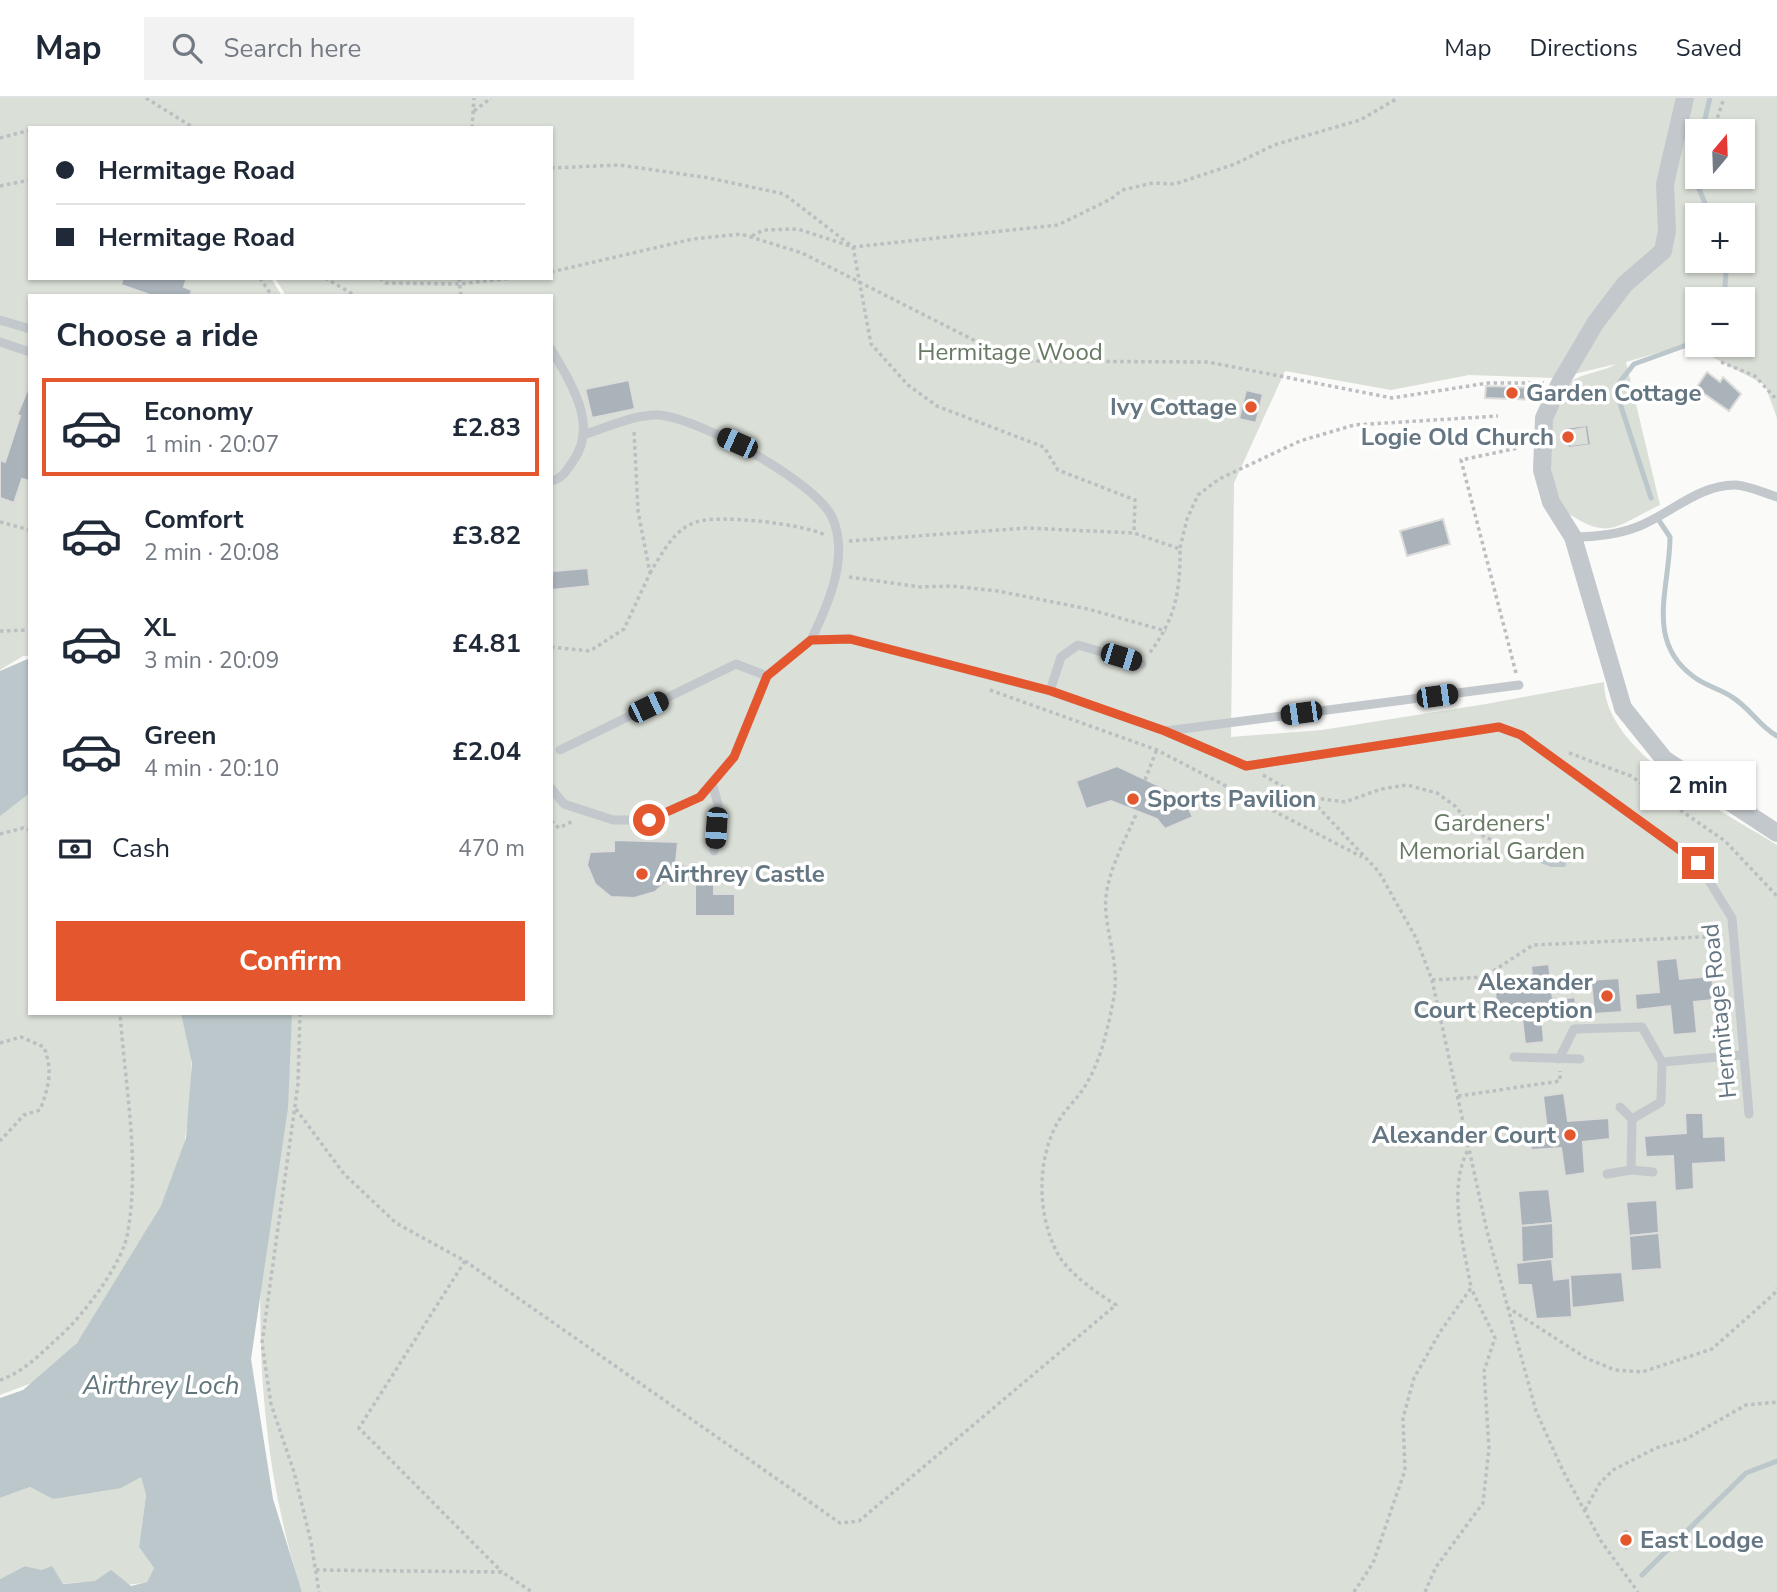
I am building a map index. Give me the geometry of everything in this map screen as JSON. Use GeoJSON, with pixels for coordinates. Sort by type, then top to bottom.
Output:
{"type":"FeatureCollection","features":[{"type":"Feature","properties":{"kind":"street"},"geometry":{"type":"LineString","coordinates":[[1685,98],[1665,184],[1667,231],[1663,251],[1625,284],[1596,322],[1560,383],[1544,418],[1542,470],[1551,502],[1573,537],[1623,708],[1664,759],[1777,833]]}},
{"type":"Feature","properties":{"kind":"lane"},"geometry":{"type":"LineString","coordinates":[[0,320],[28,328]]}},
{"type":"Feature","properties":{"kind":"lane"},"geometry":{"type":"LineString","coordinates":[[0,342],[28,351]]}},
{"type":"Feature","properties":{"kind":"lane"},"geometry":{"type":"LineString","coordinates":[[553,353],[577,400],[586,434],[580,453],[560,480],[553,481]]}},
{"type":"Feature","properties":{"kind":"lane"},"geometry":{"type":"LineString","coordinates":[[553,790],[564,804],[613,820],[649,820],[700,797],[734,757],[767,676],[811,640],[825,610],[835,575],[838,541],[832,515],[810,493],[737,443],[695,424],[658,415],[634,419],[586,434]]}},
{"type":"Feature","properties":{"kind":"lane"},"geometry":{"type":"LineString","coordinates":[[1573,537],[1599,537],[1637,527],[1671,507],[1720,487],[1736,485],[1777,498]]}},
{"type":"Feature","properties":{"kind":"lane"},"geometry":{"type":"LineString","coordinates":[[811,640],[850,639],[1051,691],[1165,731],[1246,766]]}},
{"type":"Feature","properties":{"kind":"lane"},"geometry":{"type":"LineString","coordinates":[[1051,691],[1061,657],[1078,645],[1142,664]]}},
{"type":"Feature","properties":{"kind":"lane"},"geometry":{"type":"LineString","coordinates":[[560,750],[736,664],[767,676]]}},
{"type":"Feature","properties":{"kind":"lane"},"geometry":{"type":"LineString","coordinates":[[1165,731],[1519,685]]}},
{"type":"Feature","properties":{"kind":"lane","name":"Hermitage Road"},"geometry":{"type":"LineString","coordinates":[[1246,766],[1499,727],[1521,735],[1698,863],[1732,918],[1749,1114]]}},
{"type":"Feature","properties":{"kind":"lane"},"geometry":{"type":"LineString","coordinates":[[712,783],[718,804],[714,851]]}},
{"type":"Feature","properties":{"kind":"lane"},"geometry":{"type":"LineString","coordinates":[[1559,1059],[1574,1029],[1642,1027],[1662,1062],[1661,1102],[1632,1119]]}},
{"type":"Feature","properties":{"kind":"lane"},"geometry":{"type":"LineString","coordinates":[[1662,1062],[1742,1055]]}},
{"type":"Feature","properties":{"kind":"lane"},"geometry":{"type":"LineString","coordinates":[[1514,1057],[1580,1059]]}},
{"type":"Feature","properties":{"kind":"lane"},"geometry":{"type":"LineString","coordinates":[[1620,1107],[1632,1119],[1631,1170]]}},
{"type":"Feature","properties":{"kind":"lane"},"geometry":{"type":"LineString","coordinates":[[1607,1174],[1631,1170],[1653,1172]]}},
{"type":"Feature","properties":{"kind":"path"},"geometry":{"type":"LineString","coordinates":[[146,98],[191,126]]}},
{"type":"Feature","properties":{"kind":"path"},"geometry":{"type":"LineString","coordinates":[[472,126],[474,98]]}},
{"type":"Feature","properties":{"kind":"path"},"geometry":{"type":"LineString","coordinates":[[474,111],[491,98]]}},
{"type":"Feature","properties":{"kind":"path"},"geometry":{"type":"LineString","coordinates":[[750,237],[764,230],[798,229],[853,247],[1058,225],[1111,200],[1122,190],[1153,183],[1175,184],[1234,164],[1274,145],[1360,120],[1398,98]]}},
{"type":"Feature","properties":{"kind":"path"},"geometry":{"type":"LineString","coordinates":[[1717,119],[1724,98]]}},
{"type":"Feature","properties":{"kind":"path"},"geometry":{"type":"LineString","coordinates":[[0,138],[28,131]]}},
{"type":"Feature","properties":{"kind":"path"},"geometry":{"type":"LineString","coordinates":[[553,168],[619,166],[709,178],[784,194],[853,247],[871,344],[908,385],[937,406],[1044,446],[1058,470],[1135,500],[1134,533]]}},
{"type":"Feature","properties":{"kind":"path"},"geometry":{"type":"LineString","coordinates":[[0,186],[28,180]]}},
{"type":"Feature","properties":{"kind":"path"},"geometry":{"type":"LineString","coordinates":[[553,272],[693,239],[741,234],[802,253],[1015,361],[1208,362],[1392,398],[1488,383],[1560,383]]}},
{"type":"Feature","properties":{"kind":"path"},"geometry":{"type":"LineString","coordinates":[[329,280],[353,294]]}},
{"type":"Feature","properties":{"kind":"path"},"geometry":{"type":"LineString","coordinates":[[382,280],[386,283],[459,284],[495,280]]}},
{"type":"Feature","properties":{"kind":"path"},"geometry":{"type":"LineString","coordinates":[[460,280],[461,294]]}},
{"type":"Feature","properties":{"kind":"path"},"geometry":{"type":"LineString","coordinates":[[1721,362],[1755,376],[1777,400]]}},
{"type":"Feature","properties":{"kind":"path"},"geometry":{"type":"LineString","coordinates":[[1142,664],[1166,631],[1180,592],[1180,548],[1187,519],[1198,495],[1219,479],[1300,441],[1354,425],[1498,416]]}},
{"type":"Feature","properties":{"kind":"path"},"geometry":{"type":"LineString","coordinates":[[634,419],[638,511],[650,573]]}},
{"type":"Feature","properties":{"kind":"path"},"geometry":{"type":"LineString","coordinates":[[1518,448],[1461,460],[1519,685]]}},
{"type":"Feature","properties":{"kind":"path"},"geometry":{"type":"LineString","coordinates":[[0,522],[28,529]]}},
{"type":"Feature","properties":{"kind":"path"},"geometry":{"type":"LineString","coordinates":[[553,648],[590,651],[624,629],[650,573],[672,539],[697,522],[766,522],[812,528],[838,541],[1026,528],[1134,533],[1180,548]]}},
{"type":"Feature","properties":{"kind":"path"},"geometry":{"type":"LineString","coordinates":[[835,575],[921,587],[951,586],[998,591],[1088,610],[1166,631]]}},
{"type":"Feature","properties":{"kind":"path"},"geometry":{"type":"LineString","coordinates":[[0,631],[28,630]]}},
{"type":"Feature","properties":{"kind":"path"},"geometry":{"type":"LineString","coordinates":[[983,688],[1157,750],[1368,860]]}},
{"type":"Feature","properties":{"kind":"path"},"geometry":{"type":"LineString","coordinates":[[1145,780],[1165,731]]}},
{"type":"Feature","properties":{"kind":"path"},"geometry":{"type":"LineString","coordinates":[[1558,749],[1631,776],[1725,841],[1777,896]]}},
{"type":"Feature","properties":{"kind":"path"},"geometry":{"type":"LineString","coordinates":[[1246,766],[1318,807],[1379,872],[1416,939],[1432,980],[1505,1306],[1536,1411],[1601,1541],[1639,1592]]}},
{"type":"Feature","properties":{"kind":"path"},"geometry":{"type":"LineString","coordinates":[[1298,796],[1345,802],[1381,789],[1407,785],[1437,793],[1455,806],[1476,832],[1500,844]]}},
{"type":"Feature","properties":{"kind":"path"},"geometry":{"type":"LineString","coordinates":[[553,823],[559,828],[573,821],[579,809]]}},
{"type":"Feature","properties":{"kind":"path"},"geometry":{"type":"LineString","coordinates":[[296,1109],[344,1174],[396,1223],[466,1261],[840,1523],[859,1521],[1115,1305],[1098,1293],[1060,1257],[1046,1221],[1042,1196],[1043,1173],[1058,1123],[1083,1090],[1105,1041],[1114,999],[1115,971],[1105,912],[1107,886],[1137,812]]}},
{"type":"Feature","properties":{"kind":"path"},"geometry":{"type":"LineString","coordinates":[[0,834],[23,828],[28,829]]}},
{"type":"Feature","properties":{"kind":"path"},"geometry":{"type":"LineString","coordinates":[[1432,980],[1484,977],[1533,945],[1733,936]]}},
{"type":"Feature","properties":{"kind":"path"},"geometry":{"type":"LineString","coordinates":[[0,1380],[18,1374],[71,1327],[103,1286],[128,1233],[131,1151],[120,1015]]}},
{"type":"Feature","properties":{"kind":"path"},"geometry":{"type":"LineString","coordinates":[[300,1015],[296,1109],[262,1343],[271,1404],[294,1472],[319,1592]]}},
{"type":"Feature","properties":{"kind":"path"},"geometry":{"type":"LineString","coordinates":[[0,1043],[21,1037],[44,1047],[51,1065],[49,1087],[40,1110],[24,1115],[0,1142]]}},
{"type":"Feature","properties":{"kind":"path"},"geometry":{"type":"LineString","coordinates":[[1458,1096],[1560,1081],[1559,1059]]}},
{"type":"Feature","properties":{"kind":"path"},"geometry":{"type":"LineString","coordinates":[[1425,1592],[1436,1567],[1483,1503],[1489,1448],[1484,1371],[1495,1338],[1471,1288],[1458,1208],[1461,1162],[1469,1148]]}},
{"type":"Feature","properties":{"kind":"path"},"geometry":{"type":"LineString","coordinates":[[466,1261],[359,1428],[502,1572],[532,1592]]}},
{"type":"Feature","properties":{"kind":"path"},"geometry":{"type":"LineString","coordinates":[[1354,1592],[1373,1563],[1405,1470],[1403,1418],[1414,1378],[1440,1332],[1471,1288]]}},
{"type":"Feature","properties":{"kind":"path"},"geometry":{"type":"LineString","coordinates":[[1505,1306],[1586,1358],[1615,1370],[1642,1372],[1712,1349],[1774,1294],[1777,1288]]}},
{"type":"Feature","properties":{"kind":"path"},"geometry":{"type":"LineString","coordinates":[[1584,1510],[1600,1483],[1613,1470],[1656,1448],[1686,1439],[1746,1405],[1777,1402]]}},
{"type":"Feature","properties":{"kind":"path"},"geometry":{"type":"LineString","coordinates":[[316,1570],[502,1572]]}},
{"type":"Feature","properties":{"kind":"green space"},"geometry":{"type":"Polygon","coordinates":[[[0,98],[1777,98],[1777,418],[1765,385],[1712,357],[1755,357],[1755,287],[1685,287],[1685,345],[1626,362],[1660,505],[1610,528],[1590,525],[1561,509],[1553,479],[1549,443],[1553,408],[1570,382],[1616,364],[1557,378],[1469,375],[1391,390],[1285,371],[1234,483],[1231,737],[1322,730],[1604,682],[1609,708],[1623,733],[1644,756],[1699,797],[1777,845],[1777,1592],[302,1592],[282,1520],[269,1448],[262,1376],[262,1232],[280,1015],[553,1015],[553,294],[285,294],[276,280],[553,280],[553,126],[28,126],[28,280],[272,280],[281,294],[28,294],[28,656],[23,656],[0,670],[0,98]]]}},
{"type":"Feature","properties":{"kind":"green space"},"geometry":{"type":"Polygon","coordinates":[[[28,794],[28,1015],[182,1015],[192,1047],[190,1104],[183,1153],[157,1222],[104,1309],[50,1376],[0,1395],[0,815],[28,794]]]}},
{"type":"Feature","properties":{"kind":"green space"},"geometry":{"type":"Polygon","coordinates":[[[141,1476],[146,1495],[139,1547],[154,1568],[147,1582],[126,1585],[62,1584],[42,1570],[25,1566],[0,1579],[0,1498],[30,1487],[54,1499],[141,1476]]]}},
{"type":"Feature","properties":{"kind":"water"},"geometry":{"type":"Polygon","coordinates":[[[28,659],[28,795],[0,816],[0,671],[28,659]]]}},
{"type":"Feature","properties":{"kind":"water"},"geometry":{"type":"Polygon","coordinates":[[[1538,844],[1564,848],[1569,857],[1565,867],[1551,867],[1533,860],[1531,855],[1538,844]]]}},
{"type":"Feature","properties":{"kind":"water","name":"Airthrey Loch"},"geometry":{"type":"Polygon","coordinates":[[[181,1015],[292,1015],[288,1108],[251,1359],[273,1499],[302,1592],[0,1592],[0,1579],[25,1566],[42,1570],[52,1566],[63,1584],[95,1581],[111,1570],[131,1586],[147,1582],[154,1568],[139,1547],[146,1495],[141,1477],[121,1488],[53,1499],[30,1487],[0,1498],[0,1398],[23,1390],[77,1343],[161,1206],[186,1138],[192,1063],[181,1015]]]}},
{"type":"Feature","properties":{"kind":"building"},"geometry":{"type":"Polygon","coordinates":[[[122,280],[186,280],[184,287],[192,290],[191,294],[147,294],[121,285],[122,280]]]}},
{"type":"Feature","properties":{"kind":"building"},"geometry":{"type":"Polygon","coordinates":[[[1707,372],[1720,382],[1723,377],[1741,394],[1729,411],[1696,388],[1707,372]]]}},
{"type":"Feature","properties":{"kind":"building"},"geometry":{"type":"Polygon","coordinates":[[[629,380],[635,409],[592,418],[585,389],[629,380]]]}},
{"type":"Feature","properties":{"kind":"building","name":"Garden Cottage"},"geometry":{"type":"Polygon","coordinates":[[[1486,386],[1539,388],[1539,400],[1485,398],[1486,386]]]}},
{"type":"Feature","properties":{"kind":"building"},"geometry":{"type":"Polygon","coordinates":[[[28,388],[28,480],[22,479],[14,503],[0,498],[0,460],[5,462],[20,416],[17,415],[28,388]]]}},
{"type":"Feature","properties":{"kind":"building","name":"Ivy Cottage"},"geometry":{"type":"Polygon","coordinates":[[[1246,390],[1263,394],[1256,423],[1239,419],[1246,390]]]}},
{"type":"Feature","properties":{"kind":"building","name":"Logie Old Church"},"geometry":{"type":"Polygon","coordinates":[[[1588,425],[1591,445],[1568,448],[1565,428],[1588,425]],[[1585,428],[1569,431],[1571,445],[1587,443],[1585,428]]]}},
{"type":"Feature","properties":{"kind":"building"},"geometry":{"type":"Polygon","coordinates":[[[1443,519],[1450,544],[1407,556],[1400,531],[1443,519]]]}},
{"type":"Feature","properties":{"kind":"building"},"geometry":{"type":"Polygon","coordinates":[[[553,568],[555,571],[588,568],[590,586],[553,590],[553,568]]]}},
{"type":"Feature","properties":{"kind":"building","name":"Sports Pavilion"},"geometry":{"type":"Polygon","coordinates":[[[1117,766],[1183,797],[1193,817],[1165,829],[1157,819],[1111,801],[1086,809],[1076,781],[1117,766]]]}},
{"type":"Feature","properties":{"kind":"building","name":"Airthrey Castle"},"geometry":{"type":"Polygon","coordinates":[[[614,840],[678,842],[676,863],[694,867],[693,882],[665,883],[655,892],[634,898],[611,897],[595,884],[587,865],[590,852],[614,851],[614,840]]]}},
{"type":"Feature","properties":{"kind":"building"},"geometry":{"type":"Polygon","coordinates":[[[695,880],[714,880],[714,894],[735,894],[735,916],[695,916],[695,880]]]}},
{"type":"Feature","properties":{"kind":"building"},"geometry":{"type":"Polygon","coordinates":[[[1677,958],[1680,979],[1712,976],[1714,1000],[1694,1002],[1697,1033],[1673,1035],[1670,1006],[1636,1010],[1635,994],[1659,992],[1656,960],[1677,958]]]}},
{"type":"Feature","properties":{"kind":"building"},"geometry":{"type":"Polygon","coordinates":[[[1549,964],[1553,1000],[1575,997],[1577,1015],[1542,1019],[1544,1042],[1525,1044],[1521,1009],[1497,1012],[1495,991],[1533,987],[1531,966],[1549,964]]]}},
{"type":"Feature","properties":{"kind":"building","name":"Alexander Court Reception"},"geometry":{"type":"Polygon","coordinates":[[[1619,978],[1622,1012],[1594,1014],[1591,980],[1619,978]]]}},
{"type":"Feature","properties":{"kind":"building","name":"Alexander Court"},"geometry":{"type":"Polygon","coordinates":[[[1564,1093],[1568,1121],[1609,1118],[1610,1139],[1583,1142],[1585,1173],[1565,1176],[1561,1148],[1531,1150],[1529,1130],[1547,1130],[1543,1096],[1564,1093]]]}},
{"type":"Feature","properties":{"kind":"building"},"geometry":{"type":"Polygon","coordinates":[[[1685,1113],[1703,1113],[1704,1137],[1725,1136],[1726,1162],[1693,1164],[1694,1189],[1675,1191],[1673,1156],[1646,1157],[1644,1136],[1686,1133],[1685,1113]]]}},
{"type":"Feature","properties":{"kind":"building"},"geometry":{"type":"Polygon","coordinates":[[[1549,1189],[1553,1223],[1521,1226],[1518,1191],[1549,1189]]]}},
{"type":"Feature","properties":{"kind":"building"},"geometry":{"type":"Polygon","coordinates":[[[1657,1200],[1659,1233],[1629,1236],[1626,1202],[1657,1200]]]}},
{"type":"Feature","properties":{"kind":"building"},"geometry":{"type":"Polygon","coordinates":[[[1553,1223],[1554,1259],[1522,1263],[1521,1226],[1553,1223]]]}},
{"type":"Feature","properties":{"kind":"building"},"geometry":{"type":"Polygon","coordinates":[[[1659,1233],[1662,1269],[1631,1271],[1629,1236],[1659,1233]]]}},
{"type":"Feature","properties":{"kind":"building"},"geometry":{"type":"Polygon","coordinates":[[[1552,1259],[1554,1280],[1570,1278],[1572,1317],[1536,1319],[1531,1285],[1518,1285],[1516,1263],[1552,1259]]]}},
{"type":"Feature","properties":{"kind":"building"},"geometry":{"type":"Polygon","coordinates":[[[1622,1272],[1625,1302],[1572,1308],[1570,1275],[1622,1272]]]}},
{"type":"Feature","properties":{"kind":"building","name":"East Lodge"},"geometry":{"type":"Polygon","coordinates":[[[1628,1529],[1633,1544],[1626,1551],[1618,1542],[1623,1530],[1628,1529]]]}},
{"type":"Feature","properties":{"kind":"waterway"},"geometry":{"type":"LineString","coordinates":[[1705,119],[1710,98]]}},
{"type":"Feature","properties":{"kind":"waterway"},"geometry":{"type":"LineString","coordinates":[[1699,189],[1705,203]]}},
{"type":"Feature","properties":{"kind":"waterway"},"geometry":{"type":"LineString","coordinates":[[1725,287],[1726,273]]}},
{"type":"Feature","properties":{"kind":"waterway"},"geometry":{"type":"LineString","coordinates":[[1651,498],[1615,388],[1634,364],[1685,346]]}},
{"type":"Feature","properties":{"kind":"waterway"},"geometry":{"type":"LineString","coordinates":[[1660,522],[1670,537],[1663,613],[1669,647],[1679,663],[1694,677],[1738,701],[1777,736]]}},
{"type":"Feature","properties":{"kind":"waterway"},"geometry":{"type":"LineString","coordinates":[[1642,1575],[1746,1473],[1777,1461]]}},
{"type":"Feature","properties":{"kind":"place","name":"Garden Cottage"},"geometry":{"type":"Point","coordinates":[1512,393]}},
{"type":"Feature","properties":{"kind":"place","name":"Ivy Cottage"},"geometry":{"type":"Point","coordinates":[1251,407]}},
{"type":"Feature","properties":{"kind":"place","name":"Logie Old Church"},"geometry":{"type":"Point","coordinates":[1568,437]}},
{"type":"Feature","properties":{"kind":"place","name":"Sports Pavilion"},"geometry":{"type":"Point","coordinates":[1133,799]}},
{"type":"Feature","properties":{"kind":"place","name":"Airthrey Castle"},"geometry":{"type":"Point","coordinates":[642,874]}},
{"type":"Feature","properties":{"kind":"place","name":"Alexander Court Reception"},"geometry":{"type":"Point","coordinates":[1607,996]}},
{"type":"Feature","properties":{"kind":"place","name":"Alexander Court"},"geometry":{"type":"Point","coordinates":[1570,1135]}},
{"type":"Feature","properties":{"kind":"place","name":"East Lodge"},"geometry":{"type":"Point","coordinates":[1626,1540]}},
{"type":"Feature","properties":{"kind":"route"},"geometry":{"type":"LineString","coordinates":[[649,820],[700,797],[734,757],[767,676],[811,640],[850,639],[1051,691],[1165,731],[1246,766],[1499,727],[1521,735],[1698,863]]}},
{"type":"Feature","properties":{"kind":"park label","name":"Hermitage Wood"},"geometry":{"type":"Point","coordinates":[1010,352]}},
{"type":"Feature","properties":{"kind":"park label","name":"Gardeners' Memorial Garden"},"geometry":{"type":"Point","coordinates":[1492,837]}}]}
